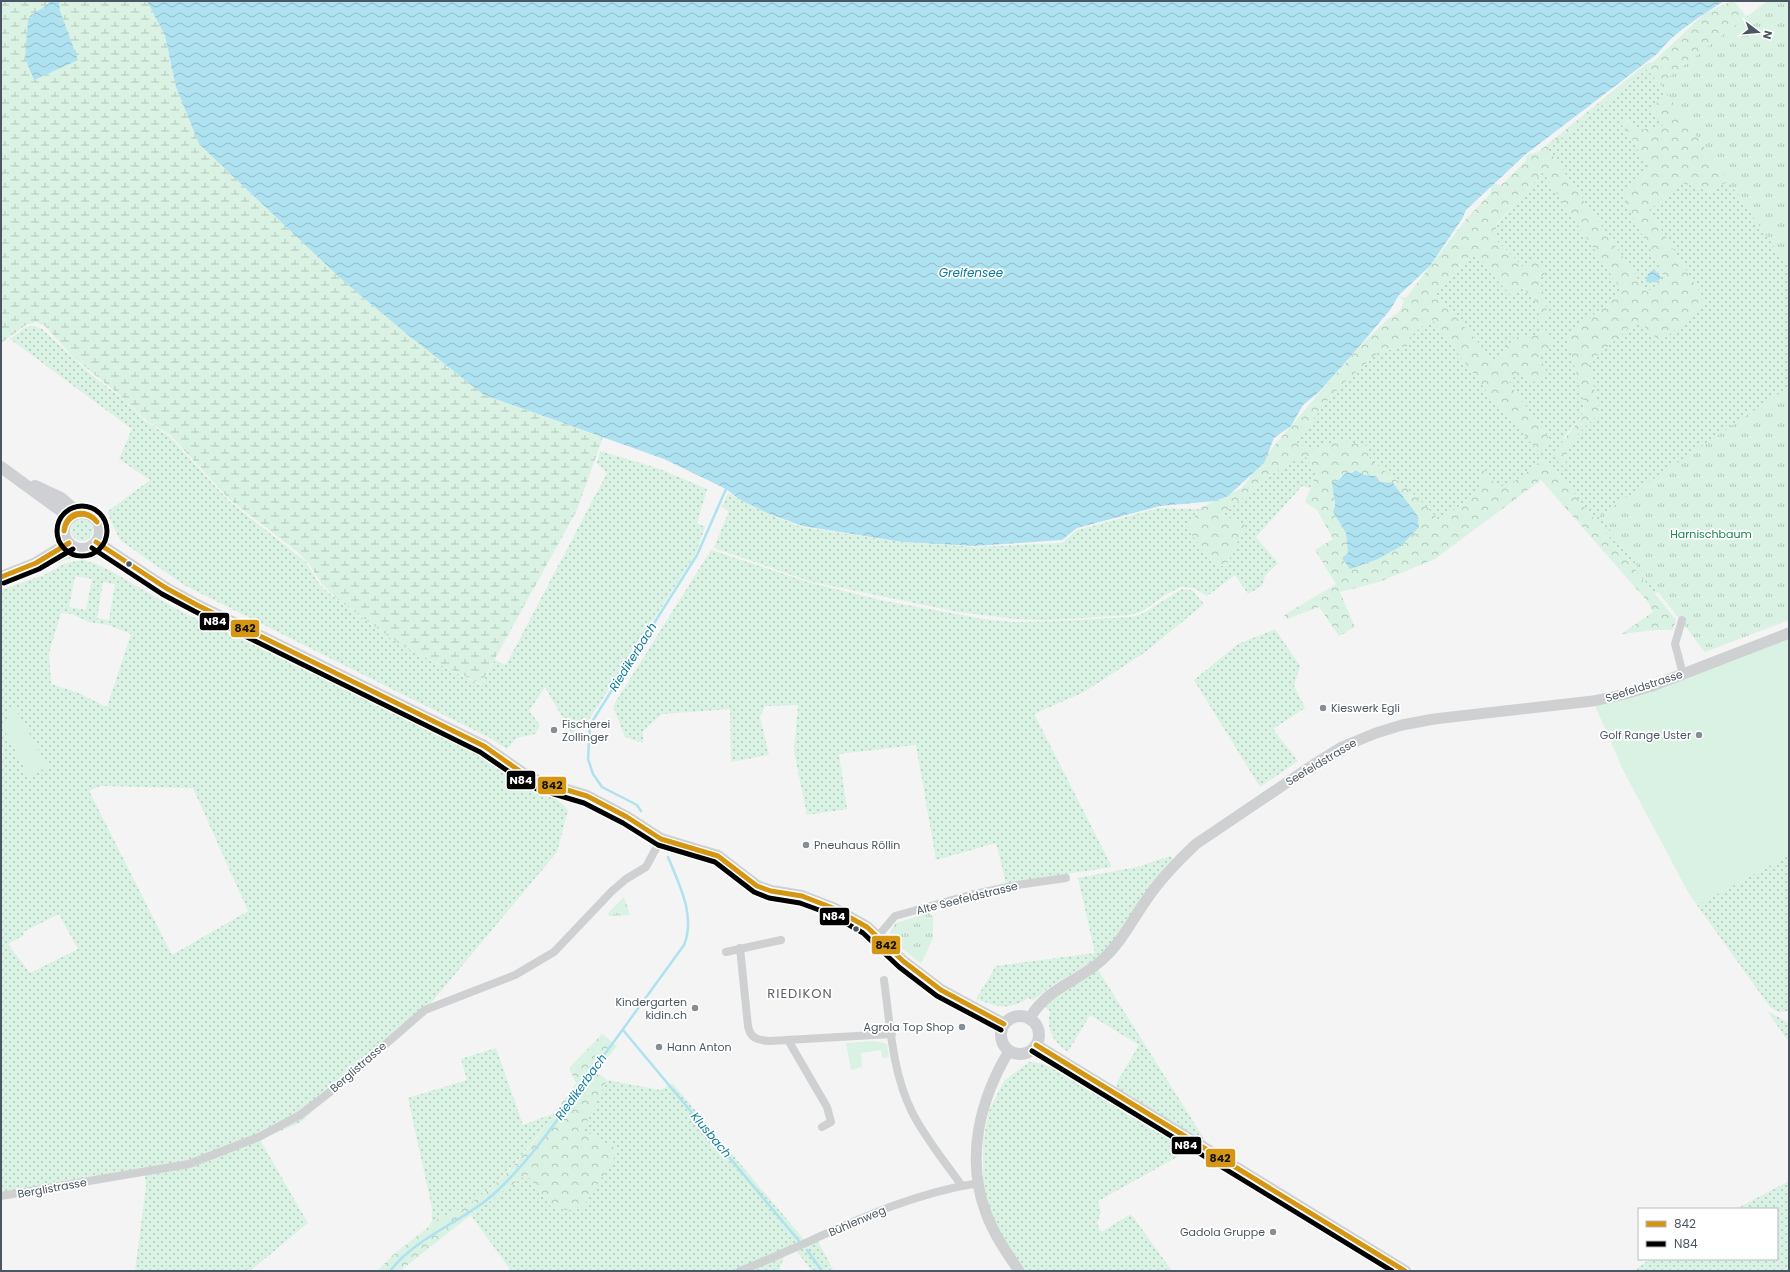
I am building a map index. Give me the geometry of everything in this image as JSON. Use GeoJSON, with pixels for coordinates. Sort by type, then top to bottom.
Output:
{"type":"FeatureCollection","features":[{"type":"Feature","properties":{"kind":"main road"},"geometry":{"type":"LineString","coordinates":[[1,467],[60,510],[74,516],[88,514],[99,524],[100,534],[96,542],[87,548],[77,548],[69,543],[64,533],[66,523],[74,516]]}},
{"type":"Feature","properties":{"kind":"main road"},"geometry":{"type":"LineString","coordinates":[[96,542],[136,570],[178,595],[484,746],[524,774],[540,782],[580,794],[600,802],[661,839],[718,856],[742,876],[763,888],[802,896],[828,905],[856,920],[878,936],[903,961],[941,990],[1004,1024]]}},
{"type":"Feature","properties":{"kind":"main road"},"geometry":{"type":"LineString","coordinates":[[1,577],[36,563],[69,543]]}},
{"type":"Feature","properties":{"kind":"main road"},"geometry":{"type":"LineString","coordinates":[[1024,1016],[1029,1019],[1037,1028],[1039,1033],[1036,1045],[1027,1053],[1015,1053],[1010,1051],[1002,1042],[1002,1030],[1004,1024],[1013,1017],[1024,1016]]}},
{"type":"Feature","properties":{"kind":"main road"},"geometry":{"type":"LineString","coordinates":[[1036,1045],[1405,1271]]}},
{"type":"Feature","properties":{"kind":"street"},"geometry":{"type":"LineString","coordinates":[[1682,620],[1675,644],[1683,674]]}},
{"type":"Feature","properties":{"kind":"street","name":"Seefeldstrasse"},"geometry":{"type":"LineString","coordinates":[[1029,1019],[1049,994],[1101,961],[1116,946],[1162,878],[1178,860],[1196,844],[1342,747],[1376,733],[1402,725],[1434,719],[1593,701],[1631,692],[1683,674],[1789,633]]}},
{"type":"Feature","properties":{"kind":"street","name":"Berglistrasse"},"geometry":{"type":"LineString","coordinates":[[1,1196],[189,1164],[259,1137],[287,1123],[334,1089],[425,1010],[515,975],[554,952],[612,891],[626,879],[648,865],[661,839]]}},
{"type":"Feature","properties":{"kind":"street","name":"Alte Seefeldstrasse"},"geometry":{"type":"LineString","coordinates":[[878,936],[895,916],[970,895],[1066,878]]}},
{"type":"Feature","properties":{"kind":"street"},"geometry":{"type":"LineString","coordinates":[[726,952],[780,940]]}},
{"type":"Feature","properties":{"kind":"street"},"geometry":{"type":"LineString","coordinates":[[740,948],[748,1026],[750,1034],[755,1039],[788,1040],[892,1034]]}},
{"type":"Feature","properties":{"kind":"street"},"geometry":{"type":"LineString","coordinates":[[884,980],[898,1074],[911,1111],[919,1125],[962,1186]]}},
{"type":"Feature","properties":{"kind":"street"},"geometry":{"type":"LineString","coordinates":[[788,1040],[828,1107],[831,1122],[822,1127]]}},
{"type":"Feature","properties":{"kind":"street"},"geometry":{"type":"LineString","coordinates":[[1010,1051],[994,1079],[983,1108],[976,1143],[978,1183],[985,1213],[999,1242],[1020,1271]]}},
{"type":"Feature","properties":{"kind":"street","name":"Bühlenweg"},"geometry":{"type":"LineString","coordinates":[[740,1271],[785,1253],[863,1216],[944,1189],[978,1183]]}},
{"type":"Feature","properties":{"kind":"green space"},"geometry":{"type":"Polygon","coordinates":[[[1,1],[147,1],[165,36],[176,87],[199,144],[340,278],[408,335],[484,395],[603,437],[577,510],[481,684],[402,646],[338,600],[321,583],[309,564],[300,554],[229,499],[170,435],[148,422],[117,393],[73,357],[45,326],[36,322],[26,325],[1,343],[1,1]]]}},
{"type":"Feature","properties":{"kind":"green space"},"geometry":{"type":"Polygon","coordinates":[[[1734,1],[1789,72],[1789,139],[1735,177],[1710,192],[1683,183],[1649,210],[1707,304],[1660,342],[1638,320],[1588,364],[1600,413],[1577,435],[1569,448],[1565,465],[1560,466],[1554,452],[1577,423],[1584,409],[1584,402],[1567,337],[1622,291],[1543,172],[1496,225],[1496,240],[1525,269],[1537,258],[1546,271],[1538,282],[1546,300],[1547,319],[1541,323],[1536,302],[1522,287],[1511,295],[1472,253],[1436,294],[1495,362],[1515,337],[1529,338],[1546,330],[1554,344],[1540,358],[1547,373],[1531,384],[1520,370],[1509,383],[1551,441],[1540,453],[1489,394],[1431,318],[1410,337],[1407,346],[1379,352],[1345,382],[1325,403],[1296,443],[1313,450],[1341,440],[1367,446],[1370,459],[1418,498],[1440,521],[1480,490],[1481,468],[1498,487],[1511,484],[1542,460],[1549,463],[1676,620],[1673,630],[1656,630],[1621,634],[1653,612],[1648,602],[1541,480],[1435,559],[1379,582],[1340,592],[1355,627],[1339,636],[1319,607],[1287,619],[1284,615],[1336,584],[1315,550],[1333,539],[1317,510],[1305,502],[1317,472],[1305,456],[1272,474],[1222,515],[1245,525],[1226,566],[1217,566],[1187,529],[1200,508],[1242,488],[1272,448],[1365,341],[1388,319],[1399,312],[1404,301],[1399,296],[1406,298],[1466,219],[1490,194],[1492,183],[1501,185],[1525,162],[1527,155],[1538,152],[1646,64],[1653,62],[1705,13],[1734,1]],[[1647,69],[1548,149],[1647,292],[1666,279],[1626,204],[1624,195],[1649,169],[1628,132],[1621,124],[1625,119],[1640,130],[1663,126],[1648,110],[1667,94],[1647,69]],[[1355,470],[1341,476],[1337,481],[1333,512],[1346,533],[1350,569],[1380,482],[1376,476],[1364,475],[1355,470]]]}},
{"type":"Feature","properties":{"kind":"green space"},"geometry":{"type":"Polygon","coordinates":[[[1767,1],[1789,1],[1789,268],[1660,84],[1767,1]]]}},
{"type":"Feature","properties":{"kind":"green space"},"geometry":{"type":"Polygon","coordinates":[[[1647,69],[1667,94],[1664,126],[1640,130],[1626,119],[1621,124],[1628,132],[1649,169],[1627,204],[1666,279],[1647,292],[1548,149],[1647,69]]]}},
{"type":"Feature","properties":{"kind":"green space"},"geometry":{"type":"Polygon","coordinates":[[[1543,172],[1622,291],[1567,337],[1584,402],[1582,416],[1564,437],[1565,465],[1569,448],[1577,435],[1600,413],[1588,364],[1638,320],[1707,304],[1649,210],[1683,182],[1710,192],[1735,177],[1789,257],[1789,453],[1729,539],[1655,594],[1549,463],[1542,460],[1511,485],[1498,487],[1481,469],[1480,490],[1440,521],[1393,478],[1341,440],[1313,450],[1296,443],[1325,403],[1345,382],[1379,352],[1407,346],[1409,337],[1432,318],[1489,394],[1540,452],[1551,441],[1509,383],[1520,370],[1540,358],[1545,330],[1529,338],[1515,337],[1495,362],[1436,294],[1472,253],[1511,295],[1521,287],[1536,302],[1541,323],[1547,319],[1542,289],[1538,282],[1496,240],[1496,226],[1543,172]]]}},
{"type":"Feature","properties":{"kind":"green space"},"geometry":{"type":"Polygon","coordinates":[[[34,326],[42,329],[88,372],[124,400],[145,421],[169,436],[228,500],[306,562],[320,585],[337,600],[400,645],[481,685],[495,660],[506,665],[607,473],[597,463],[600,451],[657,468],[707,489],[697,523],[705,527],[695,555],[590,718],[572,734],[545,687],[529,711],[540,725],[535,734],[517,738],[507,749],[490,738],[184,585],[120,540],[107,512],[150,480],[119,459],[132,429],[10,339],[26,327],[34,326]]]}},
{"type":"Feature","properties":{"kind":"green space","name":"Harnischbaum"},"geometry":{"type":"Polygon","coordinates":[[[1789,387],[1789,620],[1705,652],[1599,516],[1789,387]]]}},
{"type":"Feature","properties":{"kind":"green space"},"geometry":{"type":"Polygon","coordinates":[[[1305,456],[1317,472],[1310,488],[1302,486],[1256,537],[1278,563],[1265,576],[1262,586],[1248,594],[1235,575],[1207,596],[1194,588],[1181,587],[1165,595],[1143,611],[1130,615],[1050,620],[1015,619],[959,612],[812,582],[714,548],[729,511],[722,507],[728,493],[766,513],[801,527],[902,542],[975,547],[1062,543],[1077,530],[1159,508],[1199,509],[1187,529],[1217,566],[1226,566],[1245,525],[1222,515],[1272,474],[1305,456]]]}},
{"type":"Feature","properties":{"kind":"green space"},"geometry":{"type":"Polygon","coordinates":[[[82,519],[90,522],[93,530],[90,538],[82,541],[74,538],[71,530],[74,522],[82,519]]]}},
{"type":"Feature","properties":{"kind":"green space"},"geometry":{"type":"Polygon","coordinates":[[[711,550],[811,583],[885,601],[983,619],[1012,622],[1131,617],[1142,614],[1182,589],[1192,590],[1204,604],[1144,653],[1084,692],[1034,714],[1112,867],[1006,883],[996,843],[936,860],[916,745],[839,754],[847,809],[807,815],[794,751],[798,705],[765,706],[760,717],[769,755],[731,762],[730,709],[662,714],[643,731],[643,743],[625,737],[613,706],[711,550]]]}},
{"type":"Feature","properties":{"kind":"green space"},"geometry":{"type":"Polygon","coordinates":[[[69,552],[91,552],[98,554],[96,558],[79,556],[64,560],[34,575],[1,586],[1,582],[56,561],[69,552]]]}},
{"type":"Feature","properties":{"kind":"green space"},"geometry":{"type":"Polygon","coordinates":[[[83,560],[100,566],[188,615],[233,634],[484,757],[516,783],[554,796],[568,810],[557,852],[425,1010],[301,1122],[260,1140],[308,1223],[250,1271],[135,1271],[146,1187],[145,1175],[1,1195],[1,754],[4,752],[1,750],[1,590],[44,575],[66,563],[83,560]],[[75,576],[69,607],[86,610],[92,579],[75,576]],[[103,582],[97,618],[109,620],[115,584],[103,582]],[[61,613],[49,653],[51,684],[79,693],[107,707],[131,634],[108,625],[89,622],[72,614],[61,613]],[[100,786],[89,791],[172,955],[248,911],[193,788],[100,786]],[[59,914],[23,932],[24,935],[8,944],[30,973],[78,949],[59,914]]]}},
{"type":"Feature","properties":{"kind":"green space"},"geometry":{"type":"Polygon","coordinates":[[[1275,629],[1300,666],[1294,686],[1305,708],[1273,729],[1298,761],[1260,787],[1194,680],[1238,644],[1275,629]]]}},
{"type":"Feature","properties":{"kind":"green space","name":"Golf Range Uster"},"geometry":{"type":"Polygon","coordinates":[[[1789,633],[1789,855],[1697,905],[1689,894],[1623,770],[1593,701],[1789,633]]]}},
{"type":"Feature","properties":{"kind":"green space"},"geometry":{"type":"Polygon","coordinates":[[[15,708],[48,767],[28,776],[4,729],[9,713],[15,708]]]}},
{"type":"Feature","properties":{"kind":"green space"},"geometry":{"type":"Polygon","coordinates":[[[1789,855],[1789,1011],[1779,1012],[1770,1007],[1697,905],[1789,855]]]}},
{"type":"Feature","properties":{"kind":"green space"},"geometry":{"type":"Polygon","coordinates":[[[1170,856],[1173,859],[1111,946],[1088,964],[1053,985],[1033,1000],[1028,998],[1014,1005],[1002,1006],[976,999],[996,966],[1095,953],[1078,878],[1137,867],[1170,856]]]}},
{"type":"Feature","properties":{"kind":"green space"},"geometry":{"type":"Polygon","coordinates":[[[624,897],[630,915],[609,916],[608,913],[624,897]]]}},
{"type":"Feature","properties":{"kind":"green space"},"geometry":{"type":"Polygon","coordinates":[[[929,913],[933,917],[933,938],[921,964],[892,940],[890,932],[896,923],[929,913]]]}},
{"type":"Feature","properties":{"kind":"green space"},"geometry":{"type":"Polygon","coordinates":[[[1098,970],[1208,1145],[1119,1091],[1116,1084],[1139,1045],[1090,1015],[1068,1052],[1058,1044],[1050,1029],[1050,1011],[1045,1007],[1059,994],[1098,970]]]}},
{"type":"Feature","properties":{"kind":"green space"},"geometry":{"type":"Polygon","coordinates":[[[1767,1011],[1789,1023],[1789,1042],[1767,1011]]]}},
{"type":"Feature","properties":{"kind":"green space"},"geometry":{"type":"Polygon","coordinates":[[[602,1034],[617,1046],[596,1072],[607,1080],[583,1130],[619,1150],[582,1209],[568,1210],[552,1208],[527,1174],[471,1215],[400,1271],[377,1271],[393,1255],[427,1228],[432,1221],[456,1212],[497,1183],[531,1145],[576,1083],[569,1068],[602,1034]]]}},
{"type":"Feature","properties":{"kind":"green space"},"geometry":{"type":"Polygon","coordinates":[[[874,1041],[887,1044],[889,1057],[882,1058],[881,1050],[861,1053],[862,1067],[851,1070],[846,1043],[874,1041]]]}},
{"type":"Feature","properties":{"kind":"green space"},"geometry":{"type":"Polygon","coordinates":[[[496,1048],[523,1125],[555,1113],[516,1162],[486,1191],[470,1203],[452,1213],[432,1221],[432,1208],[408,1098],[467,1080],[461,1059],[496,1048]]]}},
{"type":"Feature","properties":{"kind":"green space"},"geometry":{"type":"Polygon","coordinates":[[[1029,1062],[1039,1063],[1051,1067],[1188,1151],[1098,1201],[1101,1212],[1097,1223],[1101,1232],[1131,1214],[1172,1271],[1019,1271],[991,1226],[983,1181],[983,1142],[989,1111],[1004,1081],[1029,1062]]]}},
{"type":"Feature","properties":{"kind":"green space"},"geometry":{"type":"Polygon","coordinates":[[[607,1080],[660,1090],[673,1084],[807,1243],[816,1238],[834,1271],[812,1271],[795,1249],[785,1253],[779,1271],[511,1271],[471,1215],[527,1174],[552,1208],[583,1130],[607,1080]]]}},
{"type":"Feature","properties":{"kind":"green space"},"geometry":{"type":"Polygon","coordinates":[[[1789,1181],[1789,1271],[1634,1271],[1649,1260],[1778,1260],[1778,1208],[1738,1208],[1789,1181]]]}},
{"type":"Feature","properties":{"kind":"water"},"geometry":{"type":"Polygon","coordinates":[[[48,1],[59,1],[60,11],[78,60],[34,80],[25,58],[28,21],[30,16],[49,4],[48,1]]]}},
{"type":"Feature","properties":{"kind":"water","name":"Greifensee"},"geometry":{"type":"Polygon","coordinates":[[[147,1],[1724,1],[1680,32],[1657,54],[1526,154],[1466,210],[1462,219],[1430,266],[1399,295],[1390,310],[1352,355],[1319,392],[1303,405],[1291,426],[1274,438],[1264,463],[1228,496],[1215,501],[1160,506],[1077,528],[1062,540],[975,546],[903,542],[802,526],[767,513],[739,499],[726,489],[664,459],[484,395],[408,335],[340,278],[199,144],[176,87],[165,36],[147,1]]]}},
{"type":"Feature","properties":{"kind":"water"},"geometry":{"type":"Polygon","coordinates":[[[1654,269],[1661,278],[1656,282],[1646,282],[1648,274],[1654,269]]]}},
{"type":"Feature","properties":{"kind":"water"},"geometry":{"type":"Polygon","coordinates":[[[1355,470],[1364,475],[1376,476],[1380,482],[1393,483],[1417,515],[1419,527],[1401,546],[1378,559],[1350,569],[1342,558],[1348,553],[1346,533],[1333,512],[1335,504],[1332,482],[1337,481],[1347,472],[1352,473],[1355,470]]]}},
{"type":"Feature","properties":{"kind":"waterway","name":"Riedikerbach"},"geometry":{"type":"LineString","coordinates":[[641,811],[637,805],[602,787],[593,774],[588,759],[590,725],[697,555],[726,489]]}},
{"type":"Feature","properties":{"kind":"waterway","name":"Riedikerbach"},"geometry":{"type":"LineString","coordinates":[[390,1271],[401,1258],[414,1248],[485,1201],[521,1166],[552,1127],[684,945],[688,923],[685,900],[668,857]]}},
{"type":"Feature","properties":{"kind":"waterway","name":"Klusbach"},"geometry":{"type":"LineString","coordinates":[[623,1030],[799,1241]]}},
{"type":"Feature","properties":{"kind":"waterway","name":"Klusbach"},"geometry":{"type":"LineString","coordinates":[[807,1250],[822,1271]]}},
{"type":"Feature","properties":{"kind":"transit line","name":"N84"},"geometry":{"type":"LineString","coordinates":[[82,506],[92,508],[100,513],[105,521],[107,531],[105,541],[100,549],[92,554],[82,556],[72,554],[64,549],[59,541],[57,531],[59,521],[64,513],[72,508],[82,506]]}},
{"type":"Feature","properties":{"kind":"transit line","name":"842"},"geometry":{"type":"LineString","coordinates":[[64,531],[68,519],[77,514],[87,514],[97,522]]}},
{"type":"Feature","properties":{"kind":"transit line","name":"842"},"geometry":{"type":"LineString","coordinates":[[64,531],[69,520],[77,515],[87,515],[97,522]]}},
{"type":"Feature","properties":{"kind":"transit line","name":"842"},"geometry":{"type":"LineString","coordinates":[[96,542],[166,588],[197,605],[484,746],[524,774],[540,782],[587,796],[627,817],[661,839],[718,856],[757,886],[771,891],[802,896],[833,908],[867,927],[903,961],[941,990],[1004,1024]]}},
{"type":"Feature","properties":{"kind":"transit line","name":"842"},"geometry":{"type":"LineString","coordinates":[[1,577],[36,563],[69,543]]}},
{"type":"Feature","properties":{"kind":"transit line","name":"N84"},"geometry":{"type":"LineString","coordinates":[[92,548],[162,594],[480,752],[537,789],[584,803],[623,823],[658,845],[715,862],[754,892],[769,898],[800,903],[830,914],[863,933],[899,967],[937,996],[1001,1030]]}},
{"type":"Feature","properties":{"kind":"transit line","name":"N84"},"geometry":{"type":"LineString","coordinates":[[4,583],[39,569],[73,549]]}},
{"type":"Feature","properties":{"kind":"transit line","name":"842"},"geometry":{"type":"LineString","coordinates":[[1036,1045],[1405,1271]]}},
{"type":"Feature","properties":{"kind":"transit line","name":"N84"},"geometry":{"type":"LineString","coordinates":[[1032,1051],[1392,1271]]}},
{"type":"Feature","properties":{"kind":"place","name":"Kieswerk Egli"},"geometry":{"type":"Point","coordinates":[1323,708]}},
{"type":"Feature","properties":{"kind":"place","name":"Fischerei Zollinger"},"geometry":{"type":"Point","coordinates":[554,730]}},
{"type":"Feature","properties":{"kind":"place","name":"Golf Range Uster"},"geometry":{"type":"Point","coordinates":[1699,735]}},
{"type":"Feature","properties":{"kind":"place","name":"Pneuhaus Röllin"},"geometry":{"type":"Point","coordinates":[806,845]}},
{"type":"Feature","properties":{"kind":"place","name":"Kindergarten kidin.ch"},"geometry":{"type":"Point","coordinates":[695,1008]}},
{"type":"Feature","properties":{"kind":"place","name":"Agrola Top Shop"},"geometry":{"type":"Point","coordinates":[962,1027]}},
{"type":"Feature","properties":{"kind":"place","name":"Hann Anton"},"geometry":{"type":"Point","coordinates":[659,1047]}},
{"type":"Feature","properties":{"kind":"place","name":"Gadola Gruppe"},"geometry":{"type":"Point","coordinates":[1273,1232]}},
{"type":"Feature","properties":{"kind":"district","name":"RIEDIKON"},"geometry":{"type":"Point","coordinates":[800,993]}}]}
